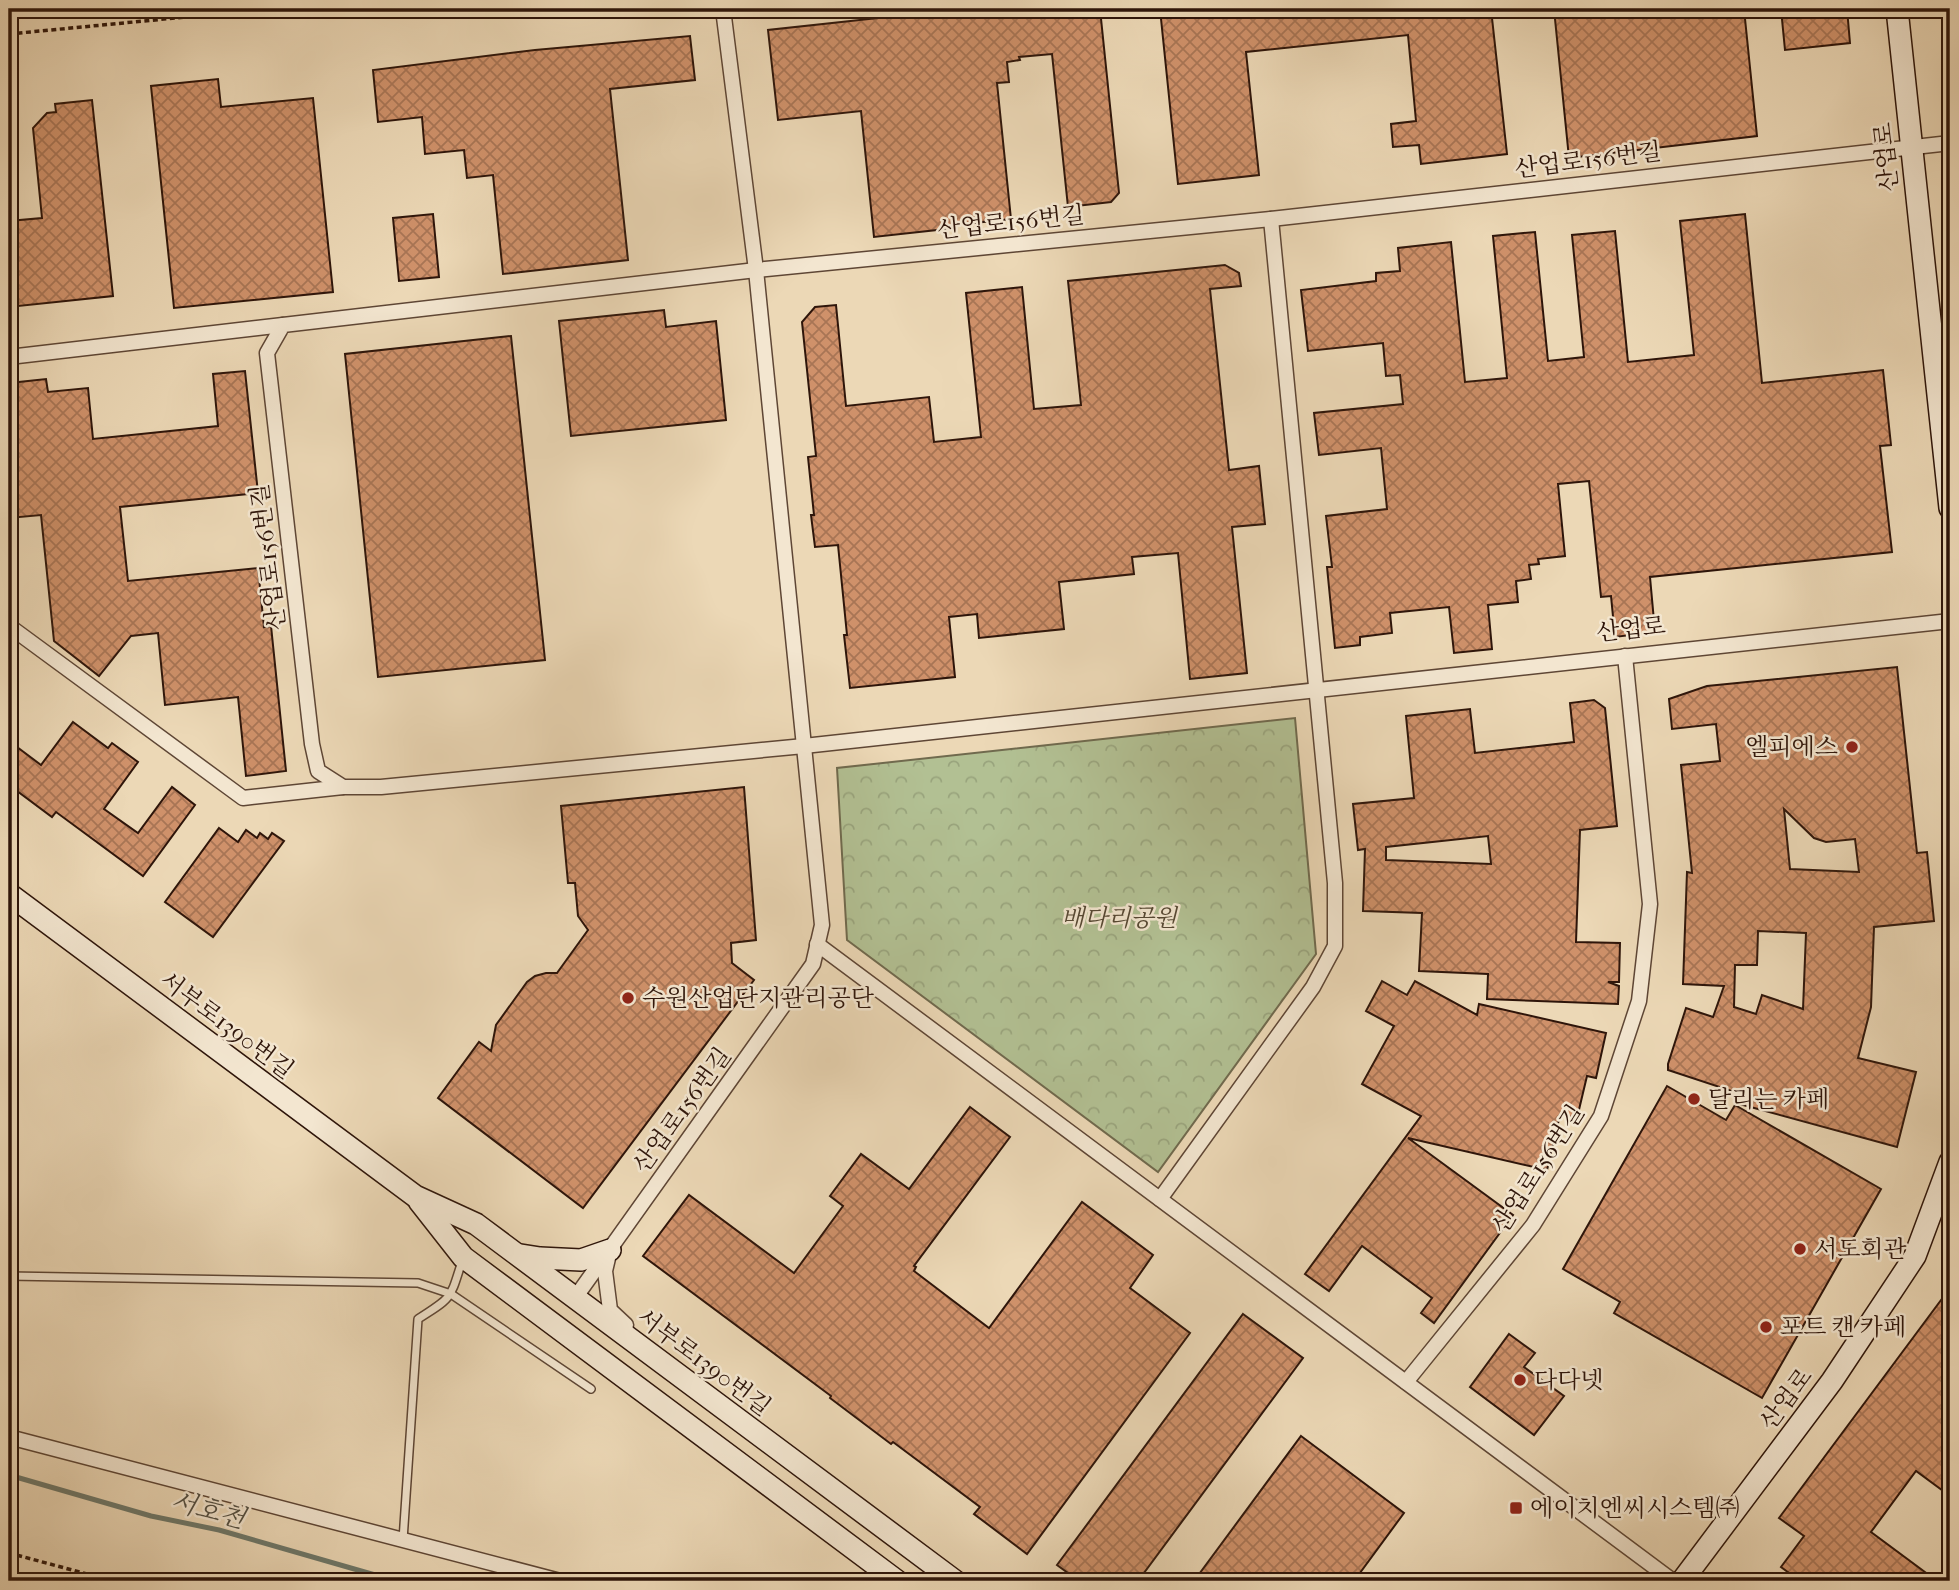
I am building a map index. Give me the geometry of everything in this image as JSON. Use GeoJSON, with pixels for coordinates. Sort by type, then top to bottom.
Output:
{"type":"FeatureCollection","features":[{"type":"Feature","properties":{"kind":"street"},"geometry":{"type":"LineString","coordinates":[[723,9],[756,270]]}},
{"type":"Feature","properties":{"kind":"street","name":"산업로"},"geometry":{"type":"LineString","coordinates":[[1897,9],[1950,508]]}},
{"type":"Feature","properties":{"kind":"street","name":"산업로156번길"},"geometry":{"type":"LineString","coordinates":[[343,787],[318,771],[312,744],[267,353],[284,325],[756,270],[1271,219],[1950,143]]}},
{"type":"Feature","properties":{"kind":"street"},"geometry":{"type":"LineString","coordinates":[[1160,1199],[1313,987],[1335,946],[1335,883],[1271,219]]}},
{"type":"Feature","properties":{"kind":"street","name":"산업로156번길"},"geometry":{"type":"LineString","coordinates":[[575,1298],[813,964],[821,925],[756,270]]}},
{"type":"Feature","properties":{"kind":"street"},"geometry":{"type":"LineString","coordinates":[[9,357],[284,325]]}},
{"type":"Feature","properties":{"kind":"street","name":"산업로"},"geometry":{"type":"LineString","coordinates":[[1317,690],[1950,621]]}},
{"type":"Feature","properties":{"kind":"street"},"geometry":{"type":"LineString","coordinates":[[9,626],[243,798],[804,746],[1317,690]]}},
{"type":"Feature","properties":{"kind":"street","name":"산업로156번길"},"geometry":{"type":"LineString","coordinates":[[1406,1382],[1533,1225],[1601,1116],[1639,1001],[1650,904],[1626,656]]}},
{"type":"Feature","properties":{"kind":"street","name":"서부로1390번길"},"geometry":{"type":"LineString","coordinates":[[9,894],[415,1196],[476,1224],[955,1581]]}},
{"type":"Feature","properties":{"kind":"street"},"geometry":{"type":"LineString","coordinates":[[817,944],[1673,1581]]}},
{"type":"Feature","properties":{"kind":"street","name":"산업로"},"geometry":{"type":"LineString","coordinates":[[1682,1581],[1832,1381],[1915,1256],[1948,1176]]}},
{"type":"Feature","properties":{"kind":"street","name":"서부로1390번길"},"geometry":{"type":"LineString","coordinates":[[415,1196],[463,1257],[897,1581]]}},
{"type":"Feature","properties":{"kind":"street"},"geometry":{"type":"LineString","coordinates":[[516,1254],[581,1260],[610,1250]]}},
{"type":"Feature","properties":{"kind":"street"},"geometry":{"type":"LineString","coordinates":[[610,1250],[605,1271],[610,1310],[682,1378]]}},
{"type":"Feature","properties":{"kind":"street"},"geometry":{"type":"LineString","coordinates":[[555,1325],[575,1298]]}},
{"type":"Feature","properties":{"kind":"street"},"geometry":{"type":"LineString","coordinates":[[9,1437],[560,1581]]}},
{"type":"Feature","properties":{"kind":"lane"},"geometry":{"type":"LineString","coordinates":[[403,1540],[418,1319],[446,1301],[451,1294],[463,1257]]}},
{"type":"Feature","properties":{"kind":"lane"},"geometry":{"type":"LineString","coordinates":[[9,1276],[418,1283],[451,1294],[591,1389]]}},
{"type":"Feature","properties":{"kind":"path"},"geometry":{"type":"LineString","coordinates":[[9,34],[269,9]]}},
{"type":"Feature","properties":{"kind":"path"},"geometry":{"type":"LineString","coordinates":[[9,1553],[113,1581]]}},
{"type":"Feature","properties":{"kind":"green space","name":"배다리공원"},"geometry":{"type":"Polygon","coordinates":[[[1295,718],[1316,954],[1158,1172],[847,940],[837,768],[1295,718]]]}},
{"type":"Feature","properties":{"kind":"building"},"geometry":{"type":"Polygon","coordinates":[[[993,9],[1100,9],[1119,193],[1111,202],[1068,207],[1052,54],[1019,57],[1020,60],[1007,62],[1009,82],[997,83],[1011,219],[874,237],[861,111],[778,120],[768,30],[933,12],[933,15],[993,9]]]}},
{"type":"Feature","properties":{"kind":"building"},"geometry":{"type":"Polygon","coordinates":[[[1160,9],[1491,9],[1507,154],[1421,164],[1419,145],[1393,147],[1391,124],[1416,121],[1408,35],[1246,52],[1259,175],[1178,184],[1160,9]]]}},
{"type":"Feature","properties":{"kind":"building"},"geometry":{"type":"Polygon","coordinates":[[[1554,9],[1744,9],[1757,136],[1569,158],[1554,9]]]}},
{"type":"Feature","properties":{"kind":"building"},"geometry":{"type":"Polygon","coordinates":[[[1781,9],[1847,9],[1850,43],[1785,50],[1781,9]]]}},
{"type":"Feature","properties":{"kind":"building"},"geometry":{"type":"Polygon","coordinates":[[[690,36],[695,80],[610,89],[628,260],[503,274],[493,175],[467,178],[464,150],[425,154],[422,117],[378,122],[373,70],[535,50],[690,36]]]}},
{"type":"Feature","properties":{"kind":"building"},"geometry":{"type":"Polygon","coordinates":[[[218,79],[221,107],[313,98],[333,292],[174,308],[151,86],[218,79]]]}},
{"type":"Feature","properties":{"kind":"building"},"geometry":{"type":"Polygon","coordinates":[[[92,100],[113,296],[9,307],[9,221],[42,218],[33,128],[47,113],[56,112],[55,104],[92,100]]]}},
{"type":"Feature","properties":{"kind":"building"},"geometry":{"type":"Polygon","coordinates":[[[433,214],[439,277],[399,281],[393,218],[433,214]]]}},
{"type":"Feature","properties":{"kind":"building"},"geometry":{"type":"Polygon","coordinates":[[[1745,214],[1762,383],[1883,370],[1891,445],[1880,446],[1892,552],[1650,577],[1655,632],[1615,637],[1611,596],[1601,597],[1589,481],[1558,484],[1565,556],[1538,559],[1539,564],[1529,565],[1531,579],[1516,581],[1518,602],[1488,605],[1492,649],[1454,653],[1449,607],[1390,613],[1392,633],[1360,637],[1360,645],[1335,648],[1327,567],[1332,567],[1326,516],[1387,509],[1381,448],[1319,455],[1314,413],[1403,404],[1400,375],[1386,376],[1383,343],[1308,351],[1301,290],[1376,281],[1376,273],[1400,271],[1398,248],[1451,242],[1465,382],[1507,378],[1493,236],[1535,232],[1548,361],[1584,357],[1572,235],[1615,231],[1628,362],[1694,355],[1680,221],[1745,214]]]}},
{"type":"Feature","properties":{"kind":"building"},"geometry":{"type":"Polygon","coordinates":[[[1225,265],[1239,273],[1241,286],[1210,289],[1229,470],[1259,466],[1265,524],[1232,527],[1247,673],[1190,679],[1178,553],[1132,557],[1134,574],[1059,582],[1064,629],[979,638],[977,614],[949,617],[955,677],[850,688],[838,545],[815,547],[811,515],[814,515],[808,457],[816,456],[802,322],[815,307],[836,305],[846,406],[929,397],[934,442],[981,437],[966,293],[1022,287],[1034,409],[1081,405],[1068,281],[1225,265]]]}},
{"type":"Feature","properties":{"kind":"building"},"geometry":{"type":"Polygon","coordinates":[[[664,310],[666,327],[716,321],[726,420],[571,436],[559,321],[664,310]]]}},
{"type":"Feature","properties":{"kind":"building"},"geometry":{"type":"Polygon","coordinates":[[[511,336],[545,660],[378,677],[345,354],[511,336]]]}},
{"type":"Feature","properties":{"kind":"building"},"geometry":{"type":"Polygon","coordinates":[[[245,371],[258,493],[120,507],[128,581],[258,568],[264,627],[271,626],[286,771],[246,776],[238,697],[165,705],[158,633],[131,636],[99,676],[54,641],[41,515],[9,518],[9,421],[14,420],[10,383],[46,379],[48,392],[88,388],[93,439],[218,426],[213,374],[245,371]]]}},
{"type":"Feature","properties":{"kind":"building"},"geometry":{"type":"Polygon","coordinates":[[[1897,667],[1917,853],[1927,852],[1934,921],[1874,927],[1871,1007],[1858,1058],[1916,1072],[1897,1147],[1736,1103],[1741,1094],[1668,1070],[1686,1008],[1713,1017],[1724,986],[1683,984],[1687,872],[1692,873],[1681,765],[1720,761],[1716,724],[1672,729],[1669,699],[1707,686],[1897,667]],[[1784,809],[1790,869],[1859,872],[1855,839],[1826,842],[1814,838],[1784,809]],[[1758,931],[1757,965],[1735,965],[1734,1007],[1756,1014],[1762,995],[1803,1009],[1806,933],[1758,931]]]}},
{"type":"Feature","properties":{"kind":"building"},"geometry":{"type":"Polygon","coordinates":[[[1594,700],[1605,708],[1617,826],[1580,830],[1576,942],[1620,943],[1619,982],[1608,982],[1619,986],[1618,1004],[1487,999],[1488,974],[1419,971],[1422,913],[1363,911],[1365,849],[1358,850],[1353,804],[1414,798],[1406,716],[1470,709],[1475,753],[1574,742],[1570,703],[1594,700]],[[1488,836],[1386,847],[1386,860],[1491,864],[1488,836]]]}},
{"type":"Feature","properties":{"kind":"building"},"geometry":{"type":"Polygon","coordinates":[[[73,722],[108,748],[112,743],[138,762],[104,809],[138,833],[172,787],[195,805],[143,876],[56,812],[52,817],[9,785],[9,741],[41,765],[73,722]]]}},
{"type":"Feature","properties":{"kind":"building","name":"수원산업단지관리공단"},"geometry":{"type":"Polygon","coordinates":[[[744,787],[756,940],[731,943],[732,963],[754,980],[583,1208],[438,1098],[479,1042],[491,1051],[496,1025],[527,982],[535,976],[557,973],[588,930],[578,916],[575,883],[568,883],[561,806],[744,787]]]}},
{"type":"Feature","properties":{"kind":"building"},"geometry":{"type":"Polygon","coordinates":[[[219,828],[238,842],[246,830],[257,838],[260,833],[268,839],[272,833],[284,841],[213,937],[165,902],[219,828]]]}},
{"type":"Feature","properties":{"kind":"building"},"geometry":{"type":"Polygon","coordinates":[[[1382,981],[1407,995],[1415,981],[1477,1015],[1479,1004],[1606,1033],[1596,1078],[1587,1076],[1577,1118],[1560,1115],[1547,1170],[1408,1138],[1513,1215],[1434,1323],[1421,1313],[1432,1298],[1362,1246],[1329,1291],[1305,1274],[1421,1116],[1362,1084],[1394,1026],[1366,1011],[1382,981]]]}},
{"type":"Feature","properties":{"kind":"building"},"geometry":{"type":"Polygon","coordinates":[[[1667,1086],[1726,1120],[1735,1105],[1881,1189],[1762,1398],[1614,1313],[1620,1302],[1563,1269],[1667,1086]]]}},
{"type":"Feature","properties":{"kind":"building"},"geometry":{"type":"Polygon","coordinates":[[[970,1107],[1010,1137],[914,1266],[914,1271],[989,1328],[1082,1202],[1153,1255],[1130,1288],[1190,1333],[1027,1554],[974,1514],[980,1507],[893,1442],[891,1444],[643,1256],[689,1195],[794,1273],[843,1206],[830,1196],[861,1154],[909,1189],[970,1107]]]}},
{"type":"Feature","properties":{"kind":"building"},"geometry":{"type":"Polygon","coordinates":[[[1950,1288],[1950,1496],[1916,1471],[1871,1532],[1937,1581],[1800,1581],[1781,1567],[1804,1536],[1779,1518],[1950,1288]]]}},
{"type":"Feature","properties":{"kind":"building"},"geometry":{"type":"Polygon","coordinates":[[[1243,1314],[1303,1358],[1138,1581],[1079,1581],[1057,1565],[1243,1314]]]}},
{"type":"Feature","properties":{"kind":"building"},"geometry":{"type":"Polygon","coordinates":[[[1509,1334],[1535,1353],[1524,1367],[1564,1396],[1534,1435],[1470,1387],[1509,1334]]]}},
{"type":"Feature","properties":{"kind":"building"},"geometry":{"type":"Polygon","coordinates":[[[1301,1436],[1404,1513],[1354,1581],[1194,1581],[1301,1436]]]}},
{"type":"Feature","properties":{"kind":"waterway","name":"서호천"},"geometry":{"type":"LineString","coordinates":[[9,1475],[151,1516],[219,1530],[396,1581]]}},
{"type":"Feature","properties":{"kind":"place","name":"엘피에스"},"geometry":{"type":"Point","coordinates":[1852,747]}},
{"type":"Feature","properties":{"kind":"place","name":"수원산업단지관리공단"},"geometry":{"type":"Point","coordinates":[628,998]}},
{"type":"Feature","properties":{"kind":"place","name":"달리는 카페"},"geometry":{"type":"Point","coordinates":[1694,1099]}},
{"type":"Feature","properties":{"kind":"place","name":"서도회관"},"geometry":{"type":"Point","coordinates":[1800,1249]}},
{"type":"Feature","properties":{"kind":"place","name":"포트 캔 카페"},"geometry":{"type":"Point","coordinates":[1766,1327]}},
{"type":"Feature","properties":{"kind":"place","name":"다다넷"},"geometry":{"type":"Point","coordinates":[1520,1380]}},
{"type":"Feature","properties":{"kind":"place","name":"에이치엔씨시스템㈜"},"geometry":{"type":"Point","coordinates":[1516,1508]}}]}
